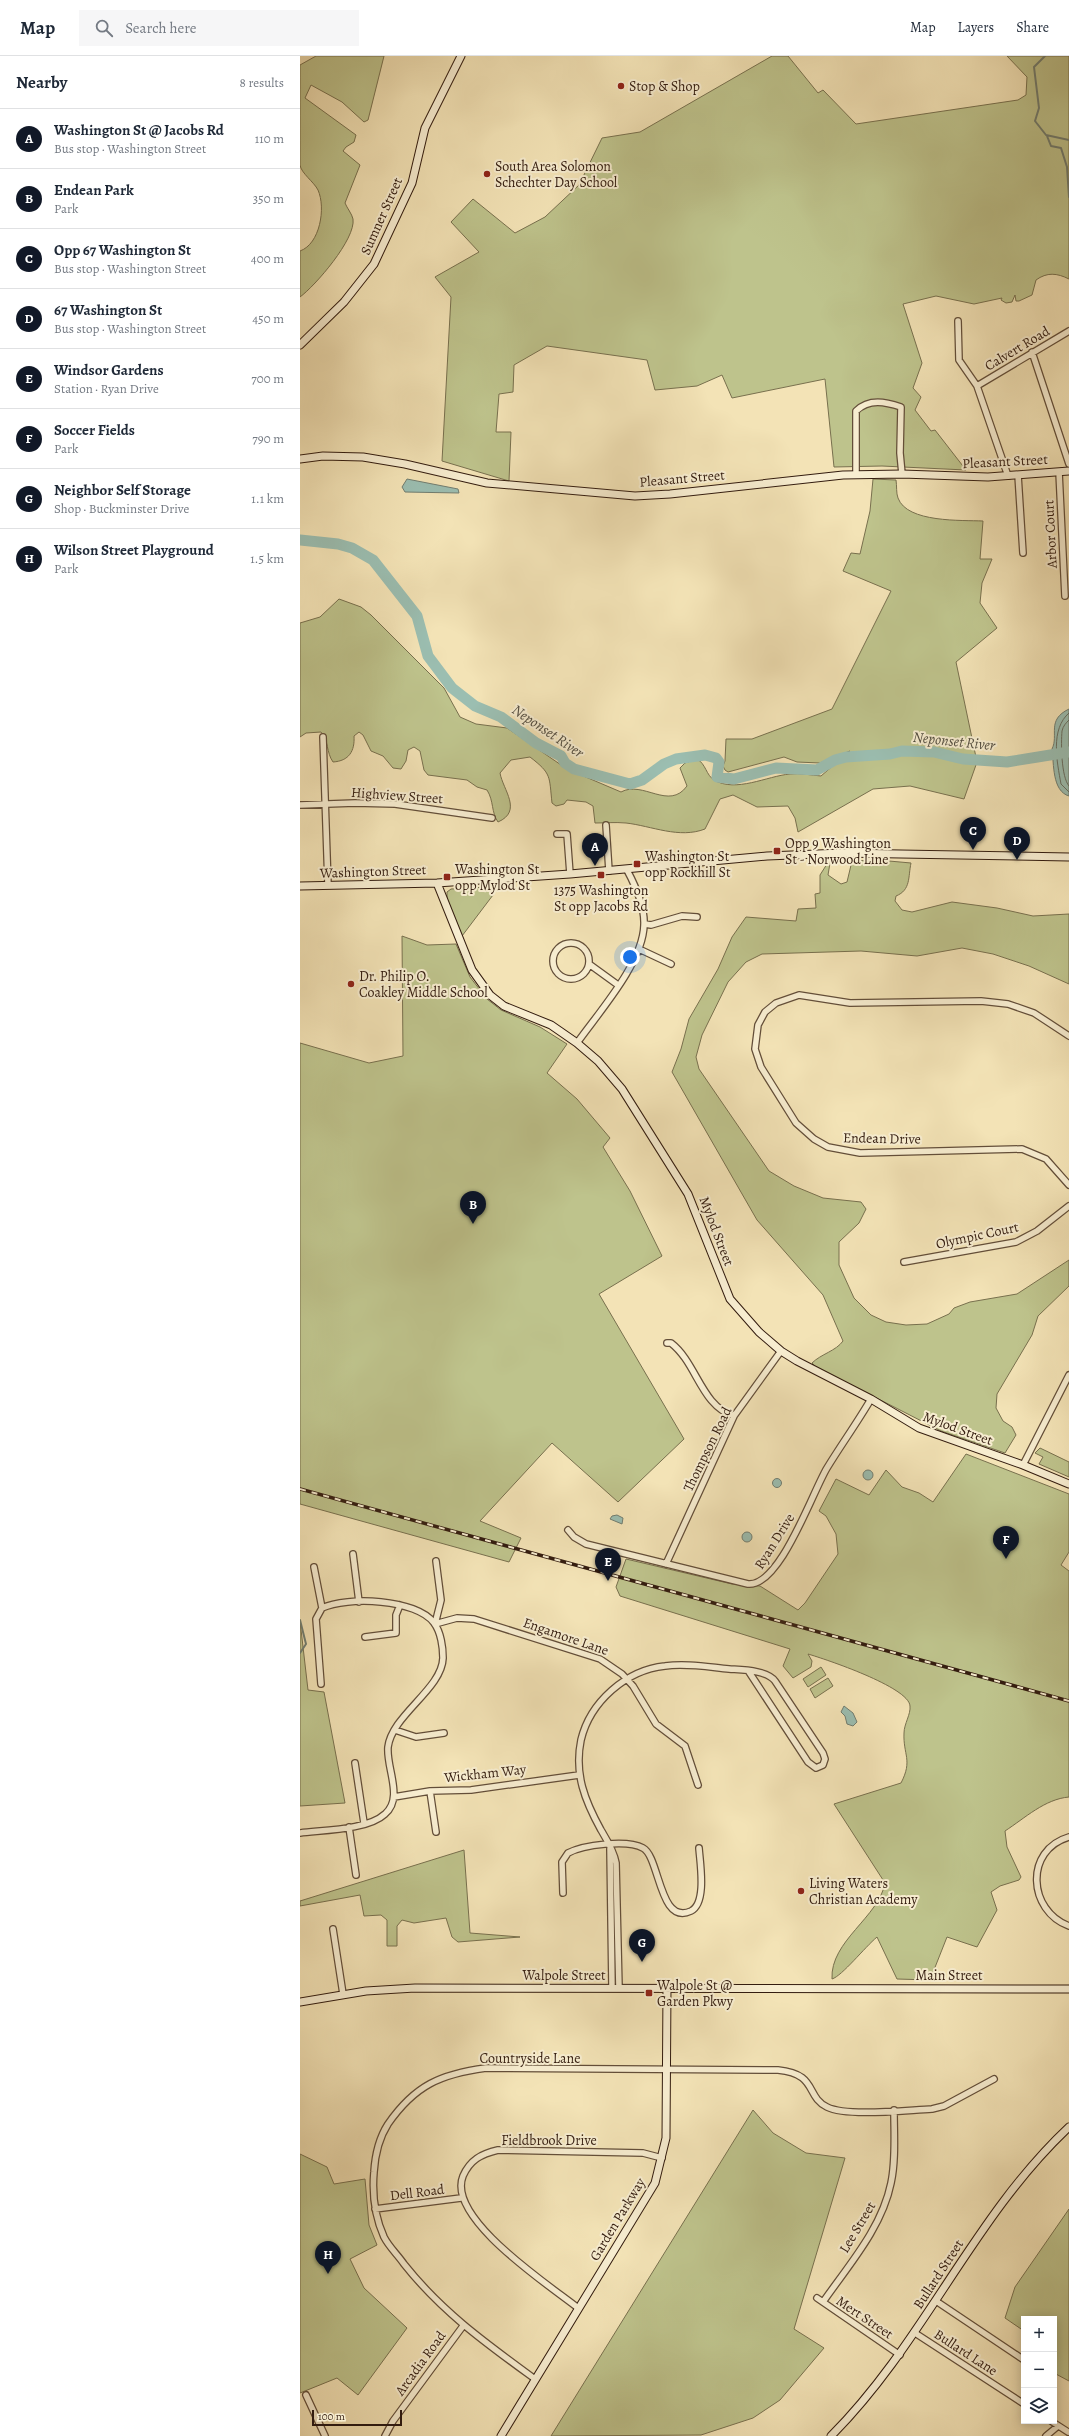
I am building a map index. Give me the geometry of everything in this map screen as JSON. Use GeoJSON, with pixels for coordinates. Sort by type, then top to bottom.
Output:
{"type":"FeatureCollection","features":[{"type":"Feature","properties":{"kind":"street","name":"Sumner Street"},"geometry":{"type":"LineString","coordinates":[[300,345],[357,289],[374,264],[412,183],[425,128],[462,56]]}},
{"type":"Feature","properties":{"kind":"street"},"geometry":{"type":"LineString","coordinates":[[958,321],[959,360],[977,386],[1008,476]]}},
{"type":"Feature","properties":{"kind":"street","name":"Calvert Road"},"geometry":{"type":"LineString","coordinates":[[977,386],[1069,331]]}},
{"type":"Feature","properties":{"kind":"street"},"geometry":{"type":"LineString","coordinates":[[1032,352],[1069,464]]}},
{"type":"Feature","properties":{"kind":"street"},"geometry":{"type":"LineString","coordinates":[[856,474],[856,411],[862,405],[873,402],[886,402],[901,407],[900,444],[902,474]]}},
{"type":"Feature","properties":{"kind":"street","name":"Pleasant Street"},"geometry":{"type":"LineString","coordinates":[[300,459],[323,456],[363,457],[405,464],[487,483],[618,495],[670,494],[790,479],[856,474],[1008,476],[1069,471]]}},
{"type":"Feature","properties":{"kind":"street","name":"Arbor Court"},"geometry":{"type":"LineString","coordinates":[[1059,472],[1065,596]]}},
{"type":"Feature","properties":{"kind":"street"},"geometry":{"type":"LineString","coordinates":[[1018,475],[1023,553]]}},
{"type":"Feature","properties":{"kind":"street"},"geometry":{"type":"LineString","coordinates":[[323,737],[328,885]]}},
{"type":"Feature","properties":{"kind":"street","name":"Highview Street"},"geometry":{"type":"LineString","coordinates":[[300,805],[395,804],[492,818]]}},
{"type":"Feature","properties":{"kind":"street"},"geometry":{"type":"LineString","coordinates":[[606,825],[609,871]]}},
{"type":"Feature","properties":{"kind":"street"},"geometry":{"type":"LineString","coordinates":[[556,834],[567,834],[570,874]]}},
{"type":"Feature","properties":{"kind":"street","name":"Washington Street"},"geometry":{"type":"LineString","coordinates":[[300,886],[437,883],[627,870],[767,856],[842,853],[1069,857]]}},
{"type":"Feature","properties":{"kind":"street"},"geometry":{"type":"LineString","coordinates":[[578,1043],[628,972],[639,949],[645,924],[642,907],[627,870]]}},
{"type":"Feature","properties":{"kind":"street","name":"Mylod Street"},"geometry":{"type":"LineString","coordinates":[[437,883],[472,970],[490,995],[504,1006],[551,1025],[578,1043],[598,1061],[622,1089],[679,1177],[688,1194],[730,1299],[750,1323],[780,1351],[811,1370],[871,1399],[923,1430],[1023,1465],[1069,1484]]}},
{"type":"Feature","properties":{"kind":"street"},"geometry":{"type":"LineString","coordinates":[[645,924],[651,925],[682,916],[697,917]]}},
{"type":"Feature","properties":{"kind":"street"},"geometry":{"type":"LineString","coordinates":[[589,964],[587,970],[579,977],[568,978],[558,972],[554,962],[554,956],[561,946],[566,944],[578,944],[587,952],[589,964],[618,985]]}},
{"type":"Feature","properties":{"kind":"street"},"geometry":{"type":"LineString","coordinates":[[639,949],[670,964]]}},
{"type":"Feature","properties":{"kind":"street","name":"Endean Drive"},"geometry":{"type":"LineString","coordinates":[[1069,1036],[1034,1013],[995,1002],[850,1003],[800,995],[781,1000],[766,1012],[756,1030],[754,1044],[759,1063],[791,1116],[807,1134],[828,1147],[860,1153],[1022,1149],[1046,1159],[1069,1185]]}},
{"type":"Feature","properties":{"kind":"street","name":"Olympic Court"},"geometry":{"type":"LineString","coordinates":[[904,1262],[1016,1242],[1037,1231],[1069,1206]]}},
{"type":"Feature","properties":{"kind":"street"},"geometry":{"type":"LineString","coordinates":[[667,1343],[671,1343],[682,1353],[717,1408],[734,1416]]}},
{"type":"Feature","properties":{"kind":"street","name":"Thompson Road"},"geometry":{"type":"LineString","coordinates":[[666,1564],[734,1416],[780,1351]]}},
{"type":"Feature","properties":{"kind":"street"},"geometry":{"type":"LineString","coordinates":[[1023,1465],[1069,1375]]}},
{"type":"Feature","properties":{"kind":"street","name":"Ryan Drive"},"geometry":{"type":"LineString","coordinates":[[568,1530],[577,1539],[586,1544],[748,1584],[758,1583],[765,1579],[793,1539],[827,1468],[871,1399]]}},
{"type":"Feature","properties":{"kind":"street"},"geometry":{"type":"LineString","coordinates":[[353,1554],[359,1602]]}},
{"type":"Feature","properties":{"kind":"street"},"geometry":{"type":"LineString","coordinates":[[300,1833],[349,1827],[364,1823],[386,1814],[392,1805],[394,1797],[388,1752],[395,1730],[440,1671],[443,1655],[435,1624],[441,1600],[436,1561]]}},
{"type":"Feature","properties":{"kind":"street"},"geometry":{"type":"LineString","coordinates":[[314,1567],[322,1608],[316,1618],[322,1684]]}},
{"type":"Feature","properties":{"kind":"street"},"geometry":{"type":"LineString","coordinates":[[322,1608],[359,1602],[382,1602],[400,1606],[427,1617],[435,1624]]}},
{"type":"Feature","properties":{"kind":"street"},"geometry":{"type":"LineString","coordinates":[[365,1637],[396,1633],[396,1615],[400,1606]]}},
{"type":"Feature","properties":{"kind":"street","name":"Engamore Lane"},"geometry":{"type":"LineString","coordinates":[[435,1624],[457,1618],[474,1619],[600,1659],[618,1669],[628,1679],[656,1724],[684,1746],[698,1785]]}},
{"type":"Feature","properties":{"kind":"street"},"geometry":{"type":"LineString","coordinates":[[615,1988],[616,1857],[586,1800],[579,1775],[582,1739],[590,1718],[607,1694],[628,1679],[649,1669],[673,1665],[749,1672],[767,1674],[775,1681],[823,1753],[825,1762],[821,1766],[816,1768],[808,1762],[749,1672]]}},
{"type":"Feature","properties":{"kind":"street"},"geometry":{"type":"LineString","coordinates":[[395,1730],[416,1737],[444,1734]]}},
{"type":"Feature","properties":{"kind":"street"},"geometry":{"type":"LineString","coordinates":[[355,1763],[364,1823]]}},
{"type":"Feature","properties":{"kind":"street","name":"Wickham Way"},"geometry":{"type":"LineString","coordinates":[[394,1797],[430,1791],[470,1790],[579,1775]]}},
{"type":"Feature","properties":{"kind":"street"},"geometry":{"type":"LineString","coordinates":[[430,1791],[436,1832]]}},
{"type":"Feature","properties":{"kind":"street"},"geometry":{"type":"LineString","coordinates":[[349,1827],[356,1875]]}},
{"type":"Feature","properties":{"kind":"street"},"geometry":{"type":"LineString","coordinates":[[1069,1837],[1059,1841],[1046,1852],[1038,1864],[1036,1876],[1043,1907],[1069,1926]]}},
{"type":"Feature","properties":{"kind":"street"},"geometry":{"type":"LineString","coordinates":[[563,1893],[561,1869],[564,1857],[579,1848],[609,1844],[639,1846],[646,1850],[668,1903],[674,1910],[683,1913],[696,1908],[700,1900],[699,1848]]}},
{"type":"Feature","properties":{"kind":"street"},"geometry":{"type":"LineString","coordinates":[[333,1929],[343,1994]]}},
{"type":"Feature","properties":{"kind":"street","name":"Walpole Street"},"geometry":{"type":"LineString","coordinates":[[300,2002],[343,1994],[415,1988],[829,1988]]}},
{"type":"Feature","properties":{"kind":"street","name":"Garden Parkway"},"geometry":{"type":"LineString","coordinates":[[501,2436],[649,2194],[662,2158],[667,2126],[667,1988]]}},
{"type":"Feature","properties":{"kind":"street","name":"Main Street"},"geometry":{"type":"LineString","coordinates":[[829,1988],[1069,1989]]}},
{"type":"Feature","properties":{"kind":"street","name":"Countryside Lane"},"geometry":{"type":"LineString","coordinates":[[535,2380],[463,2326],[414,2276],[385,2239],[375,2209],[375,2160],[386,2128],[411,2097],[434,2080],[460,2071],[486,2068],[788,2071],[806,2080],[820,2101],[832,2109],[843,2111],[932,2109],[944,2106],[994,2079]]}},
{"type":"Feature","properties":{"kind":"street","name":"Lee Street"},"geometry":{"type":"LineString","coordinates":[[823,2302],[867,2237],[884,2205],[891,2183],[894,2110]]}},
{"type":"Feature","properties":{"kind":"street","name":"Bullard Street"},"geometry":{"type":"LineString","coordinates":[[831,2436],[878,2384],[900,2355],[977,2236],[1005,2200],[1069,2127]]}},
{"type":"Feature","properties":{"kind":"street","name":"Fieldbrook Drive"},"geometry":{"type":"LineString","coordinates":[[461,2198],[461,2181],[470,2162],[478,2156],[498,2150],[643,2152],[662,2158]]}},
{"type":"Feature","properties":{"kind":"street"},"geometry":{"type":"LineString","coordinates":[[461,2198],[471,2215],[497,2244],[578,2308]]}},
{"type":"Feature","properties":{"kind":"street","name":"Dell Road"},"geometry":{"type":"LineString","coordinates":[[375,2209],[461,2198]]}},
{"type":"Feature","properties":{"kind":"street","name":"Mert Street"},"geometry":{"type":"LineString","coordinates":[[817,2298],[900,2355]]}},
{"type":"Feature","properties":{"kind":"street"},"geometry":{"type":"LineString","coordinates":[[936,2300],[1021,2358]]}},
{"type":"Feature","properties":{"kind":"street","name":"Arcadia Road"},"geometry":{"type":"LineString","coordinates":[[385,2436],[393,2421],[463,2326]]}},
{"type":"Feature","properties":{"kind":"street","name":"Bullard Lane"},"geometry":{"type":"LineString","coordinates":[[915,2333],[1021,2402]]}},
{"type":"Feature","properties":{"kind":"street"},"geometry":{"type":"LineString","coordinates":[[306,2395],[325,2436]]}},
{"type":"Feature","properties":{"kind":"street"},"geometry":{"type":"LineString","coordinates":[[1055,2424],[1068,2432]]}},
{"type":"Feature","properties":{"kind":"street"},"geometry":{"type":"LineString","coordinates":[[1046,2436],[1058,2426]]}},
{"type":"Feature","properties":{"kind":"green space"},"geometry":{"type":"Polygon","coordinates":[[[316,56],[384,56],[368,120],[364,122],[342,102],[311,85],[305,98],[356,135],[354,142],[343,151],[360,165],[345,203],[353,219],[352,228],[348,238],[342,250],[324,273],[300,297],[300,251],[307,247],[317,233],[321,215],[318,190],[300,165],[300,65],[316,56]]]}},
{"type":"Feature","properties":{"kind":"green space"},"geometry":{"type":"Polygon","coordinates":[[[772,56],[788,56],[818,93],[823,90],[856,124],[1018,100],[1026,95],[1027,77],[1007,56],[1069,56],[1069,279],[1052,274],[1040,277],[1036,280],[1032,295],[1016,301],[1015,295],[1012,302],[1006,303],[1001,300],[1002,298],[974,304],[936,296],[903,304],[922,363],[913,388],[921,397],[915,410],[931,431],[935,430],[966,470],[882,466],[834,467],[825,379],[732,398],[722,375],[697,386],[655,390],[647,360],[547,346],[514,365],[513,392],[499,394],[496,432],[511,432],[509,481],[442,461],[451,297],[435,277],[479,252],[451,222],[473,199],[515,233],[545,217],[579,185],[602,138],[640,132],[772,56]]]}},
{"type":"Feature","properties":{"kind":"green space"},"geometry":{"type":"Polygon","coordinates":[[[873,479],[896,480],[898,498],[903,506],[912,512],[923,516],[949,520],[983,521],[980,559],[992,559],[982,583],[980,603],[997,628],[956,662],[977,762],[964,799],[910,786],[873,789],[798,832],[795,818],[788,806],[757,807],[733,795],[720,799],[705,829],[685,833],[666,831],[626,823],[595,823],[593,806],[586,802],[567,800],[564,804],[556,806],[552,803],[550,781],[546,772],[530,757],[511,760],[500,773],[510,800],[510,806],[509,812],[498,822],[487,790],[477,787],[467,780],[428,775],[424,770],[420,751],[414,747],[408,750],[406,761],[401,769],[393,768],[383,756],[371,751],[363,735],[359,732],[354,736],[352,751],[350,754],[343,760],[333,762],[329,754],[324,735],[321,732],[306,733],[300,737],[300,623],[320,617],[339,599],[361,607],[371,615],[444,688],[460,717],[476,724],[507,728],[567,769],[621,792],[629,789],[664,796],[672,796],[680,793],[687,786],[680,768],[685,763],[697,759],[700,761],[711,778],[723,784],[732,785],[752,783],[790,774],[821,776],[850,751],[820,763],[797,762],[784,757],[728,772],[723,766],[725,761],[726,739],[752,739],[832,709],[891,591],[843,571],[851,553],[860,554],[870,511],[873,479]]]}},
{"type":"Feature","properties":{"kind":"green space"},"geometry":{"type":"Polygon","coordinates":[[[878,860],[911,863],[907,887],[896,896],[895,901],[902,910],[912,912],[952,902],[997,908],[1033,916],[1069,914],[1069,984],[1029,966],[993,954],[962,948],[917,956],[861,951],[762,954],[746,962],[728,982],[702,1035],[696,1057],[699,1069],[769,1171],[794,1186],[823,1198],[861,1202],[866,1209],[859,1223],[839,1242],[839,1265],[854,1298],[871,1315],[886,1322],[906,1325],[927,1324],[949,1314],[954,1308],[970,1302],[1017,1294],[1069,1260],[1069,1286],[1038,1316],[1032,1335],[997,1394],[996,1408],[1003,1421],[1012,1427],[1016,1435],[1005,1453],[941,1431],[816,1367],[812,1363],[843,1341],[823,1295],[757,1220],[672,1072],[681,1049],[689,1019],[718,969],[732,937],[746,917],[796,921],[798,909],[816,908],[815,894],[820,893],[820,875],[827,864],[830,863],[828,875],[841,884],[847,882],[852,861],[878,860]]]}},
{"type":"Feature","properties":{"kind":"green space"},"geometry":{"type":"Polygon","coordinates":[[[495,888],[493,895],[462,936],[447,900],[447,892],[451,889],[495,888]]]}},
{"type":"Feature","properties":{"kind":"green space"},"geometry":{"type":"Polygon","coordinates":[[[402,936],[427,945],[456,944],[470,977],[487,999],[501,1010],[540,1027],[567,1044],[547,1073],[577,1099],[610,1138],[603,1147],[630,1191],[662,1256],[599,1294],[684,1439],[618,1502],[552,1443],[480,1521],[521,1538],[509,1562],[300,1504],[300,1043],[369,1063],[403,1056],[402,936]]]}},
{"type":"Feature","properties":{"kind":"green space"},"geometry":{"type":"Polygon","coordinates":[[[1040,1448],[1069,1462],[1069,1477],[1039,1464],[1043,1457],[1035,1453],[1040,1448]]]}},
{"type":"Feature","properties":{"kind":"green space"},"geometry":{"type":"Polygon","coordinates":[[[966,1454],[1069,1494],[1069,1552],[1061,1565],[1069,1571],[1069,1797],[1043,1805],[1005,1831],[1007,1847],[1021,1877],[1019,1880],[1000,1886],[991,1892],[997,1910],[977,1947],[947,1937],[930,1980],[897,1979],[877,1937],[842,1973],[832,1979],[833,1965],[839,1953],[846,1941],[874,1907],[881,1895],[885,1883],[834,1804],[901,1783],[905,1775],[907,1763],[904,1733],[910,1706],[906,1699],[882,1683],[865,1675],[808,1654],[812,1661],[811,1667],[793,1678],[783,1666],[790,1649],[620,1596],[616,1587],[626,1559],[732,1584],[760,1586],[798,1610],[805,1603],[838,1554],[836,1534],[826,1516],[819,1511],[836,1479],[869,1495],[886,1470],[902,1487],[919,1493],[933,1502],[966,1454]]]}},
{"type":"Feature","properties":{"kind":"green space"},"geometry":{"type":"Polygon","coordinates":[[[300,1621],[308,1690],[324,1692],[345,1803],[300,1806],[300,1621]]]}},
{"type":"Feature","properties":{"kind":"green space"},"geometry":{"type":"Polygon","coordinates":[[[821,1667],[826,1675],[808,1687],[803,1679],[821,1667]]]}},
{"type":"Feature","properties":{"kind":"green space"},"geometry":{"type":"Polygon","coordinates":[[[828,1678],[833,1686],[815,1698],[810,1689],[828,1678]]]}},
{"type":"Feature","properties":{"kind":"green space"},"geometry":{"type":"Polygon","coordinates":[[[464,1850],[470,1933],[520,1937],[458,1942],[452,1937],[446,1918],[414,1923],[402,1920],[397,1926],[397,1946],[387,1946],[387,1920],[381,1915],[364,1916],[360,1895],[300,1906],[300,1901],[464,1850]]]}},
{"type":"Feature","properties":{"kind":"green space"},"geometry":{"type":"Polygon","coordinates":[[[753,2110],[773,2133],[806,2153],[845,2158],[794,2329],[824,2348],[780,2400],[753,2418],[701,2435],[551,2436],[753,2110]]]}},
{"type":"Feature","properties":{"kind":"green space"},"geometry":{"type":"Polygon","coordinates":[[[300,2154],[327,2167],[334,2184],[365,2179],[369,2225],[377,2245],[350,2259],[364,2288],[407,2328],[358,2395],[337,2378],[300,2393],[300,2154]]]}},
{"type":"Feature","properties":{"kind":"green space"},"geometry":{"type":"Polygon","coordinates":[[[1069,2209],[1069,2381],[1057,2375],[1057,2316],[1021,2316],[1021,2329],[1005,2318],[1015,2287],[1069,2209]]]}},
{"type":"Feature","properties":{"kind":"water"},"geometry":{"type":"Polygon","coordinates":[[[407,479],[458,489],[459,493],[405,492],[402,487],[407,479]]]}},
{"type":"Feature","properties":{"kind":"water"},"geometry":{"type":"Polygon","coordinates":[[[1069,709],[1069,796],[1059,789],[1055,776],[1052,749],[1054,744],[1055,723],[1062,713],[1069,709]]]}},
{"type":"Feature","properties":{"kind":"water"},"geometry":{"type":"Polygon","coordinates":[[[868,1470],[873,1475],[868,1480],[863,1475],[868,1470]]]}},
{"type":"Feature","properties":{"kind":"water"},"geometry":{"type":"Polygon","coordinates":[[[777,1478],[782,1483],[777,1488],[772,1483],[777,1478]]]}},
{"type":"Feature","properties":{"kind":"water"},"geometry":{"type":"Polygon","coordinates":[[[617,1515],[623,1518],[622,1524],[610,1519],[612,1516],[617,1515]]]}},
{"type":"Feature","properties":{"kind":"water"},"geometry":{"type":"Polygon","coordinates":[[[747,1532],[752,1537],[747,1542],[742,1537],[747,1532]]]}},
{"type":"Feature","properties":{"kind":"water"},"geometry":{"type":"Polygon","coordinates":[[[844,1706],[853,1713],[857,1722],[853,1726],[847,1724],[845,1716],[841,1712],[844,1706]]]}},
{"type":"Feature","properties":{"kind":"waterway"},"geometry":{"type":"LineString","coordinates":[[1045,56],[1034,67],[1039,108],[1035,121],[1046,135],[1069,140]]}},
{"type":"Feature","properties":{"kind":"waterway"},"geometry":{"type":"LineString","coordinates":[[1047,136],[1051,146],[1061,148],[1067,167],[1069,197]]}},
{"type":"Feature","properties":{"kind":"waterway","name":"Neponset River"},"geometry":{"type":"LineString","coordinates":[[300,540],[338,544],[352,548],[373,560],[417,616],[428,656],[452,688],[475,706],[501,717],[536,743],[561,756],[565,763],[574,769],[630,784],[642,780],[664,764],[676,759],[705,755],[716,758],[719,762],[717,777],[734,779],[776,768],[817,770],[835,760],[846,757],[890,754],[902,751],[934,752],[963,759],[1007,762],[1069,752]]}},
{"type":"Feature","properties":{"kind":"waterway"},"geometry":{"type":"LineString","coordinates":[[300,1620],[306,1644],[300,1653]]}},
{"type":"Feature","properties":{"kind":"railway"},"geometry":{"type":"LineString","coordinates":[[300,1489],[1069,1701]]}},
{"type":"Feature","properties":{"kind":"place","name":"Stop & Shop"},"geometry":{"type":"Point","coordinates":[621,86]}},
{"type":"Feature","properties":{"kind":"place","name":"South Area Solomon Schechter Day School"},"geometry":{"type":"Point","coordinates":[487,174]}},
{"type":"Feature","properties":{"kind":"place","name":"Opp 67 Washington St"},"geometry":{"type":"Point","coordinates":[973,850]}},
{"type":"Feature","properties":{"kind":"place","name":"Opp 9 Washington St - Norwood Line"},"geometry":{"type":"Point","coordinates":[777,851]}},
{"type":"Feature","properties":{"kind":"place","name":"67 Washington St"},"geometry":{"type":"Point","coordinates":[1017,860]}},
{"type":"Feature","properties":{"kind":"place","name":"Washington St opp Rockhill St"},"geometry":{"type":"Point","coordinates":[637,864]}},
{"type":"Feature","properties":{"kind":"place","name":"Washington St @ Jacobs Rd"},"geometry":{"type":"Point","coordinates":[595,866]}},
{"type":"Feature","properties":{"kind":"place","name":"1375 Washington St opp Jacobs Rd"},"geometry":{"type":"Point","coordinates":[601,875]}},
{"type":"Feature","properties":{"kind":"place","name":"Washington St opp Mylod St"},"geometry":{"type":"Point","coordinates":[447,877]}},
{"type":"Feature","properties":{"kind":"place","name":"Dr. Philip O. Coakley Middle School"},"geometry":{"type":"Point","coordinates":[351,984]}},
{"type":"Feature","properties":{"kind":"place","name":"Endean Park"},"geometry":{"type":"Point","coordinates":[473,1224]}},
{"type":"Feature","properties":{"kind":"place","name":"Soccer Fields"},"geometry":{"type":"Point","coordinates":[1006,1559]}},
{"type":"Feature","properties":{"kind":"place","name":"Windsor Gardens"},"geometry":{"type":"Point","coordinates":[608,1581]}},
{"type":"Feature","properties":{"kind":"place","name":"Living Waters Christian Academy"},"geometry":{"type":"Point","coordinates":[801,1891]}},
{"type":"Feature","properties":{"kind":"place","name":"Neighbor Self Storage"},"geometry":{"type":"Point","coordinates":[642,1962]}},
{"type":"Feature","properties":{"kind":"place","name":"Walpole St @ Garden Pkwy"},"geometry":{"type":"Point","coordinates":[649,1993]}},
{"type":"Feature","properties":{"kind":"place","name":"Wilson Street Playground"},"geometry":{"type":"Point","coordinates":[328,2274]}}]}
